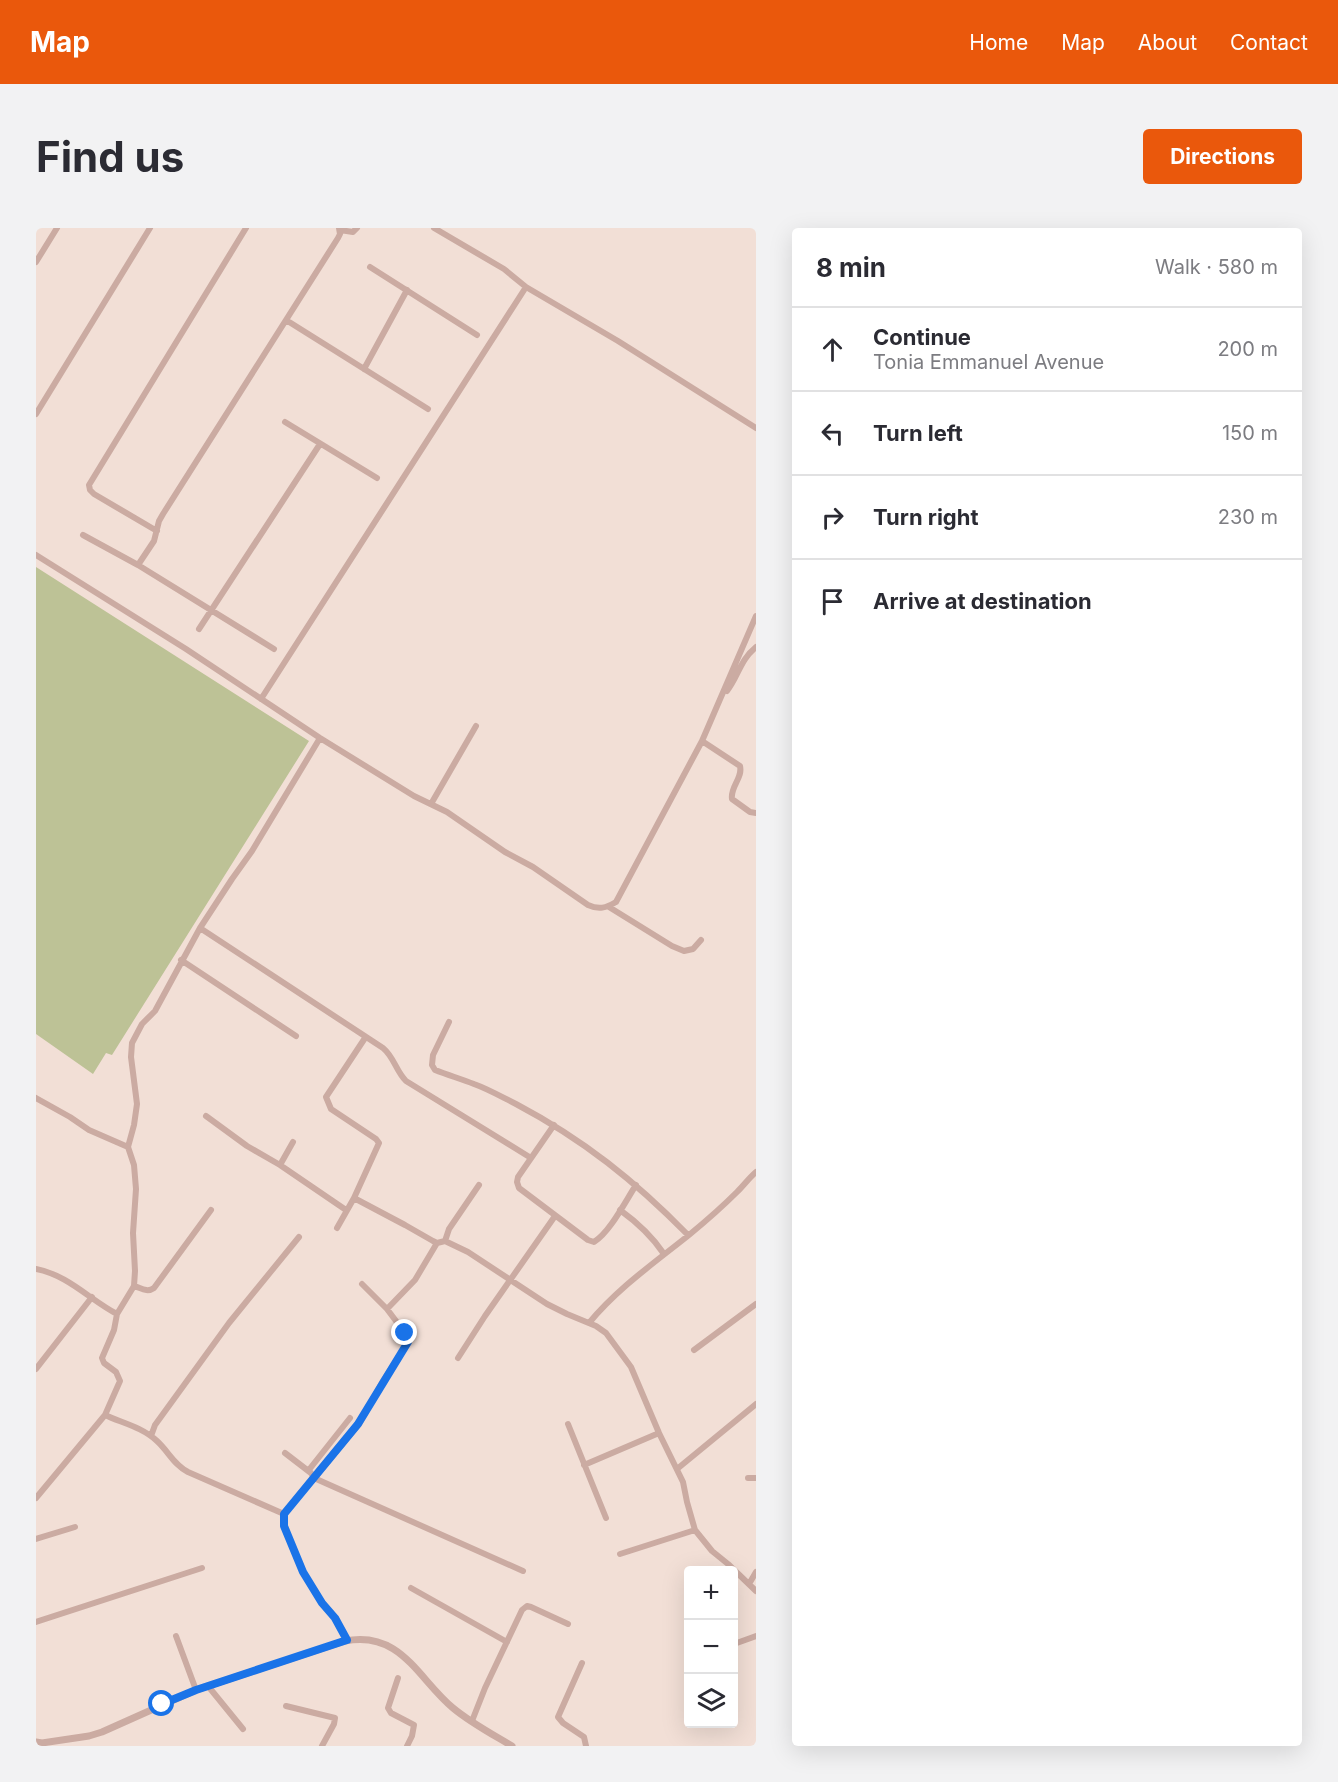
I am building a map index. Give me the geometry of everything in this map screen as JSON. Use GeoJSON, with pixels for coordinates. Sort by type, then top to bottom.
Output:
{"type":"FeatureCollection","features":[{"type":"Feature","properties":{"kind":"street"},"geometry":{"type":"LineString","coordinates":[[36,262],[57,228]]}},
{"type":"Feature","properties":{"kind":"street"},"geometry":{"type":"LineString","coordinates":[[36,414],[150,228]]}},
{"type":"Feature","properties":{"kind":"street"},"geometry":{"type":"LineString","coordinates":[[157,531],[94,494],[89,485],[246,228]]}},
{"type":"Feature","properties":{"kind":"street"},"geometry":{"type":"LineString","coordinates":[[138,564],[154,541],[163,514],[338,238],[340,229],[353,232],[357,228]]}},
{"type":"Feature","properties":{"kind":"street"},"geometry":{"type":"LineString","coordinates":[[434,228],[504,269],[526,286],[618,341],[756,429]]}},
{"type":"Feature","properties":{"kind":"street"},"geometry":{"type":"LineString","coordinates":[[370,267],[477,334]]}},
{"type":"Feature","properties":{"kind":"street"},"geometry":{"type":"LineString","coordinates":[[261,699],[526,286]]}},
{"type":"Feature","properties":{"kind":"street"},"geometry":{"type":"LineString","coordinates":[[364,369],[407,290]]}},
{"type":"Feature","properties":{"kind":"street"},"geometry":{"type":"LineString","coordinates":[[286,320],[428,409]]}},
{"type":"Feature","properties":{"kind":"street"},"geometry":{"type":"LineString","coordinates":[[285,422],[377,478]]}},
{"type":"Feature","properties":{"kind":"street"},"geometry":{"type":"LineString","coordinates":[[199,629],[320,444]]}},
{"type":"Feature","properties":{"kind":"street"},"geometry":{"type":"LineString","coordinates":[[83,535],[138,564],[274,649]]}},
{"type":"Feature","properties":{"kind":"street"},"geometry":{"type":"LineString","coordinates":[[36,555],[186,649],[320,738],[414,796],[447,812],[505,852],[533,867],[595,908],[609,907],[616,902],[702,741],[756,616]]}},
{"type":"Feature","properties":{"kind":"street"},"geometry":{"type":"LineString","coordinates":[[720,699],[733,683],[744,659],[756,647]]}},
{"type":"Feature","properties":{"kind":"street"},"geometry":{"type":"LineString","coordinates":[[430,804],[476,726]]}},
{"type":"Feature","properties":{"kind":"street"},"geometry":{"type":"LineString","coordinates":[[36,1498],[105,1414],[120,1381],[116,1372],[104,1363],[102,1358],[114,1330],[117,1314],[134,1286],[133,1233],[136,1189],[134,1165],[128,1147],[137,1104],[131,1057],[132,1044],[142,1024],[155,1011],[200,928],[252,851],[320,738]]}},
{"type":"Feature","properties":{"kind":"street"},"geometry":{"type":"LineString","coordinates":[[702,741],[740,766],[741,772],[732,790],[732,799],[750,812],[756,813]]}},
{"type":"Feature","properties":{"kind":"street"},"geometry":{"type":"LineString","coordinates":[[609,907],[684,951],[693,949],[701,940]]}},
{"type":"Feature","properties":{"kind":"street"},"geometry":{"type":"LineString","coordinates":[[200,928],[387,1052],[406,1080],[531,1158]]}},
{"type":"Feature","properties":{"kind":"street"},"geometry":{"type":"LineString","coordinates":[[181,960],[296,1036]]}},
{"type":"Feature","properties":{"kind":"street"},"geometry":{"type":"LineString","coordinates":[[449,1022],[433,1055],[432,1065],[435,1070],[473,1083],[554,1125],[593,1150],[636,1185],[688,1235]]}},
{"type":"Feature","properties":{"kind":"street"},"geometry":{"type":"LineString","coordinates":[[337,1228],[354,1198],[379,1143],[331,1109],[326,1097],[365,1038]]}},
{"type":"Feature","properties":{"kind":"street"},"geometry":{"type":"LineString","coordinates":[[36,1098],[89,1130],[128,1147]]}},
{"type":"Feature","properties":{"kind":"street"},"geometry":{"type":"LineString","coordinates":[[207,1116],[247,1146],[280,1165],[346,1210]]}},
{"type":"Feature","properties":{"kind":"street"},"geometry":{"type":"LineString","coordinates":[[554,1125],[518,1177],[517,1182],[519,1188],[555,1216],[594,1242],[620,1210],[636,1185]]}},
{"type":"Feature","properties":{"kind":"street"},"geometry":{"type":"LineString","coordinates":[[280,1165],[293,1142]]}},
{"type":"Feature","properties":{"kind":"street"},"geometry":{"type":"LineString","coordinates":[[589,1323],[636,1276],[688,1235],[756,1172]]}},
{"type":"Feature","properties":{"kind":"street"},"geometry":{"type":"LineString","coordinates":[[445,1242],[449,1229],[479,1185]]}},
{"type":"Feature","properties":{"kind":"street"},"geometry":{"type":"LineString","coordinates":[[354,1198],[437,1243],[445,1242],[468,1252],[547,1304],[606,1333],[631,1367],[683,1482],[695,1530],[702,1541],[756,1591]]}},
{"type":"Feature","properties":{"kind":"street"},"geometry":{"type":"LineString","coordinates":[[134,1286],[146,1291],[154,1288],[211,1210]]}},
{"type":"Feature","properties":{"kind":"street"},"geometry":{"type":"LineString","coordinates":[[620,1210],[654,1239],[664,1254]]}},
{"type":"Feature","properties":{"kind":"street"},"geometry":{"type":"LineString","coordinates":[[458,1358],[484,1316],[555,1216]]}},
{"type":"Feature","properties":{"kind":"street"},"geometry":{"type":"LineString","coordinates":[[151,1437],[155,1425],[229,1323],[299,1237]]}},
{"type":"Feature","properties":{"kind":"street"},"geometry":{"type":"LineString","coordinates":[[387,1309],[415,1280],[437,1243]]}},
{"type":"Feature","properties":{"kind":"street"},"geometry":{"type":"LineString","coordinates":[[36,1269],[61,1278],[117,1314]]}},
{"type":"Feature","properties":{"kind":"street"},"geometry":{"type":"LineString","coordinates":[[347,1640],[335,1618],[322,1603],[303,1572],[284,1526],[284,1514],[358,1424],[408,1342],[408,1337],[387,1309],[362,1284]]}},
{"type":"Feature","properties":{"kind":"street"},"geometry":{"type":"LineString","coordinates":[[36,1369],[92,1297]]}},
{"type":"Feature","properties":{"kind":"street"},"geometry":{"type":"LineString","coordinates":[[694,1350],[756,1304]]}},
{"type":"Feature","properties":{"kind":"street"},"geometry":{"type":"LineString","coordinates":[[677,1469],[756,1404]]}},
{"type":"Feature","properties":{"kind":"street"},"geometry":{"type":"LineString","coordinates":[[105,1414],[143,1430],[158,1442],[181,1468],[284,1514]]}},
{"type":"Feature","properties":{"kind":"street"},"geometry":{"type":"LineString","coordinates":[[308,1471],[350,1418]]}},
{"type":"Feature","properties":{"kind":"street"},"geometry":{"type":"LineString","coordinates":[[568,1424],[606,1518]]}},
{"type":"Feature","properties":{"kind":"street"},"geometry":{"type":"LineString","coordinates":[[584,1465],[659,1433]]}},
{"type":"Feature","properties":{"kind":"street"},"geometry":{"type":"LineString","coordinates":[[285,1453],[314,1478],[523,1572]]}},
{"type":"Feature","properties":{"kind":"street"},"geometry":{"type":"LineString","coordinates":[[748,1478],[756,1478]]}},
{"type":"Feature","properties":{"kind":"street"},"geometry":{"type":"LineString","coordinates":[[36,1539],[75,1527]]}},
{"type":"Feature","properties":{"kind":"street"},"geometry":{"type":"LineString","coordinates":[[620,1554],[695,1530]]}},
{"type":"Feature","properties":{"kind":"street"},"geometry":{"type":"LineString","coordinates":[[36,1622],[202,1568]]}},
{"type":"Feature","properties":{"kind":"street"},"geometry":{"type":"LineString","coordinates":[[749,1584],[756,1572]]}},
{"type":"Feature","properties":{"kind":"street"},"geometry":{"type":"LineString","coordinates":[[411,1588],[507,1642]]}},
{"type":"Feature","properties":{"kind":"street"},"geometry":{"type":"LineString","coordinates":[[472,1721],[522,1610],[531,1606],[568,1624]]}},
{"type":"Feature","properties":{"kind":"street"},"geometry":{"type":"LineString","coordinates":[[176,1636],[196,1690]]}},
{"type":"Feature","properties":{"kind":"street"},"geometry":{"type":"LineString","coordinates":[[738,1643],[756,1636]]}},
{"type":"Feature","properties":{"kind":"street"},"geometry":{"type":"LineString","coordinates":[[40,1744],[102,1732],[196,1690],[347,1640],[362,1638],[387,1645],[404,1656],[445,1702],[512,1746]]}},
{"type":"Feature","properties":{"kind":"street"},"geometry":{"type":"LineString","coordinates":[[582,1663],[558,1717],[584,1737],[586,1746]]}},
{"type":"Feature","properties":{"kind":"street"},"geometry":{"type":"LineString","coordinates":[[398,1678],[388,1708],[391,1713],[414,1725],[407,1746]]}},
{"type":"Feature","properties":{"kind":"street"},"geometry":{"type":"LineString","coordinates":[[208,1686],[243,1729]]}},
{"type":"Feature","properties":{"kind":"street"},"geometry":{"type":"LineString","coordinates":[[286,1706],[335,1718],[322,1746]]}},
{"type":"Feature","properties":{"kind":"green space"},"geometry":{"type":"Polygon","coordinates":[[[36,567],[309,741],[112,1055],[106,1053],[93,1074],[36,1034],[36,567]]]}},
{"type":"Feature","properties":{"kind":"route"},"geometry":{"type":"LineString","coordinates":[[162,1704],[196,1690],[347,1640],[335,1618],[322,1603],[303,1572],[290,1545],[284,1526],[284,1514],[358,1424],[408,1342],[405,1333]]}}]}
